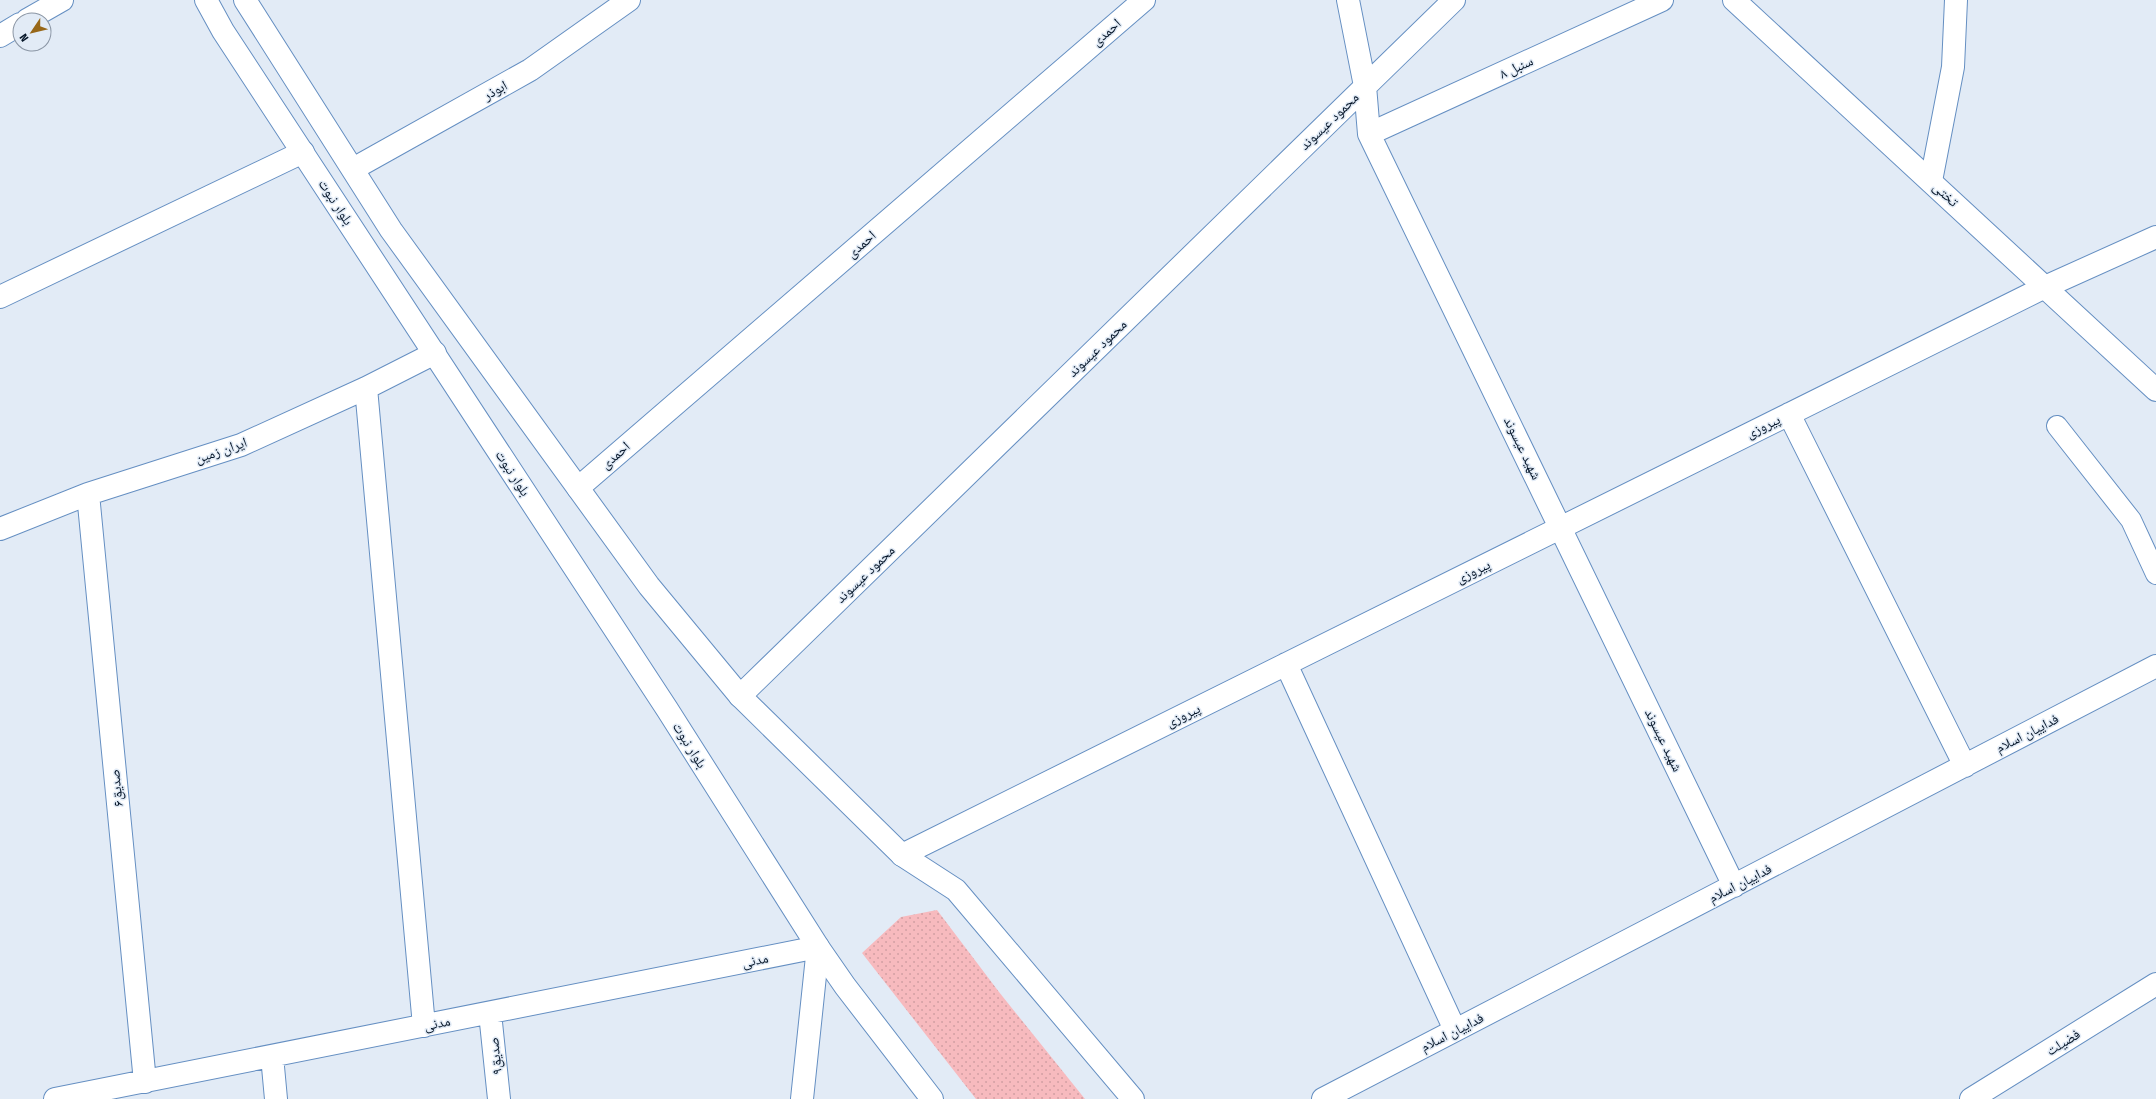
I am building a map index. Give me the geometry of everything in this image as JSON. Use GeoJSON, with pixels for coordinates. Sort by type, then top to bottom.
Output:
{"type":"FeatureCollection","features":[{"type":"Feature","properties":{"kind":"street"},"geometry":{"type":"LineString","coordinates":[[41,12],[62,0]]}},
{"type":"Feature","properties":{"kind":"street","name":"بلوار نبوت"},"geometry":{"type":"LineString","coordinates":[[206,0],[223,31],[667,709],[818,947],[844,986],[932,1099]]}},
{"type":"Feature","properties":{"kind":"street"},"geometry":{"type":"LineString","coordinates":[[245,0],[391,230],[649,586],[740,696],[902,855],[956,890],[1133,1099]]}},
{"type":"Feature","properties":{"kind":"street","name":"ابوذر"},"geometry":{"type":"LineString","coordinates":[[352,169],[530,70],[629,0]]}},
{"type":"Feature","properties":{"kind":"street","name":"احمدی"},"geometry":{"type":"LineString","coordinates":[[578,488],[1144,0]]}},
{"type":"Feature","properties":{"kind":"street","name":"شهید عیسوند"},"geometry":{"type":"LineString","coordinates":[[1348,0],[1365,86],[1369,134],[1734,886]]}},
{"type":"Feature","properties":{"kind":"street","name":"محمود عیسوند"},"geometry":{"type":"LineString","coordinates":[[740,696],[1454,0]]}},
{"type":"Feature","properties":{"kind":"street","name":"سنبل ۸"},"geometry":{"type":"LineString","coordinates":[[1369,134],[1662,0]]}},
{"type":"Feature","properties":{"kind":"street","name":"تختی"},"geometry":{"type":"LineString","coordinates":[[1734,0],[2156,390]]}},
{"type":"Feature","properties":{"kind":"street"},"geometry":{"type":"LineString","coordinates":[[1931,181],[1953,67],[1956,0]]}},
{"type":"Feature","properties":{"kind":"street"},"geometry":{"type":"LineString","coordinates":[[0,36],[12,29]]}},
{"type":"Feature","properties":{"kind":"street"},"geometry":{"type":"LineString","coordinates":[[0,297],[303,152]]}},
{"type":"Feature","properties":{"kind":"street","name":"پیروزی"},"geometry":{"type":"LineString","coordinates":[[902,855],[2045,287],[2156,237]]}},
{"type":"Feature","properties":{"kind":"street","name":"ایران زمین"},"geometry":{"type":"LineString","coordinates":[[0,528],[88,494],[241,445],[366,388],[435,353]]}},
{"type":"Feature","properties":{"kind":"street"},"geometry":{"type":"LineString","coordinates":[[366,388],[424,1026]]}},
{"type":"Feature","properties":{"kind":"street"},"geometry":{"type":"LineString","coordinates":[[1789,414],[1965,766]]}},
{"type":"Feature","properties":{"kind":"street","name":"صدیق۶"},"geometry":{"type":"LineString","coordinates":[[88,494],[145,1082]]}},
{"type":"Feature","properties":{"kind":"street"},"geometry":{"type":"LineString","coordinates":[[1286,664],[1455,1030]]}},
{"type":"Feature","properties":{"kind":"street","name":"فداییان اسلام"},"geometry":{"type":"LineString","coordinates":[[1323,1099],[2156,666]]}},
{"type":"Feature","properties":{"kind":"street"},"geometry":{"type":"LineString","coordinates":[[802,1099],[818,947]]}},
{"type":"Feature","properties":{"kind":"street","name":"مدنی"},"geometry":{"type":"LineString","coordinates":[[55,1099],[818,947]]}},
{"type":"Feature","properties":{"kind":"street","name":"فضیلت"},"geometry":{"type":"LineString","coordinates":[[1971,1099],[2156,984]]}},
{"type":"Feature","properties":{"kind":"street","name":"صدیق۹"},"geometry":{"type":"LineString","coordinates":[[490,1013],[499,1099]]}},
{"type":"Feature","properties":{"kind":"street"},"geometry":{"type":"LineString","coordinates":[[272,1056],[276,1099]]}},
{"type":"Feature","properties":{"kind":"lane"},"geometry":{"type":"LineString","coordinates":[[2057,426],[2131,520],[2156,574]]}},
{"type":"Feature","properties":{"kind":"shaded area"},"geometry":{"type":"Polygon","coordinates":[[[937,910],[999,992],[1085,1099],[976,1099],[862,953],[901,917],[937,910]]]}}]}
